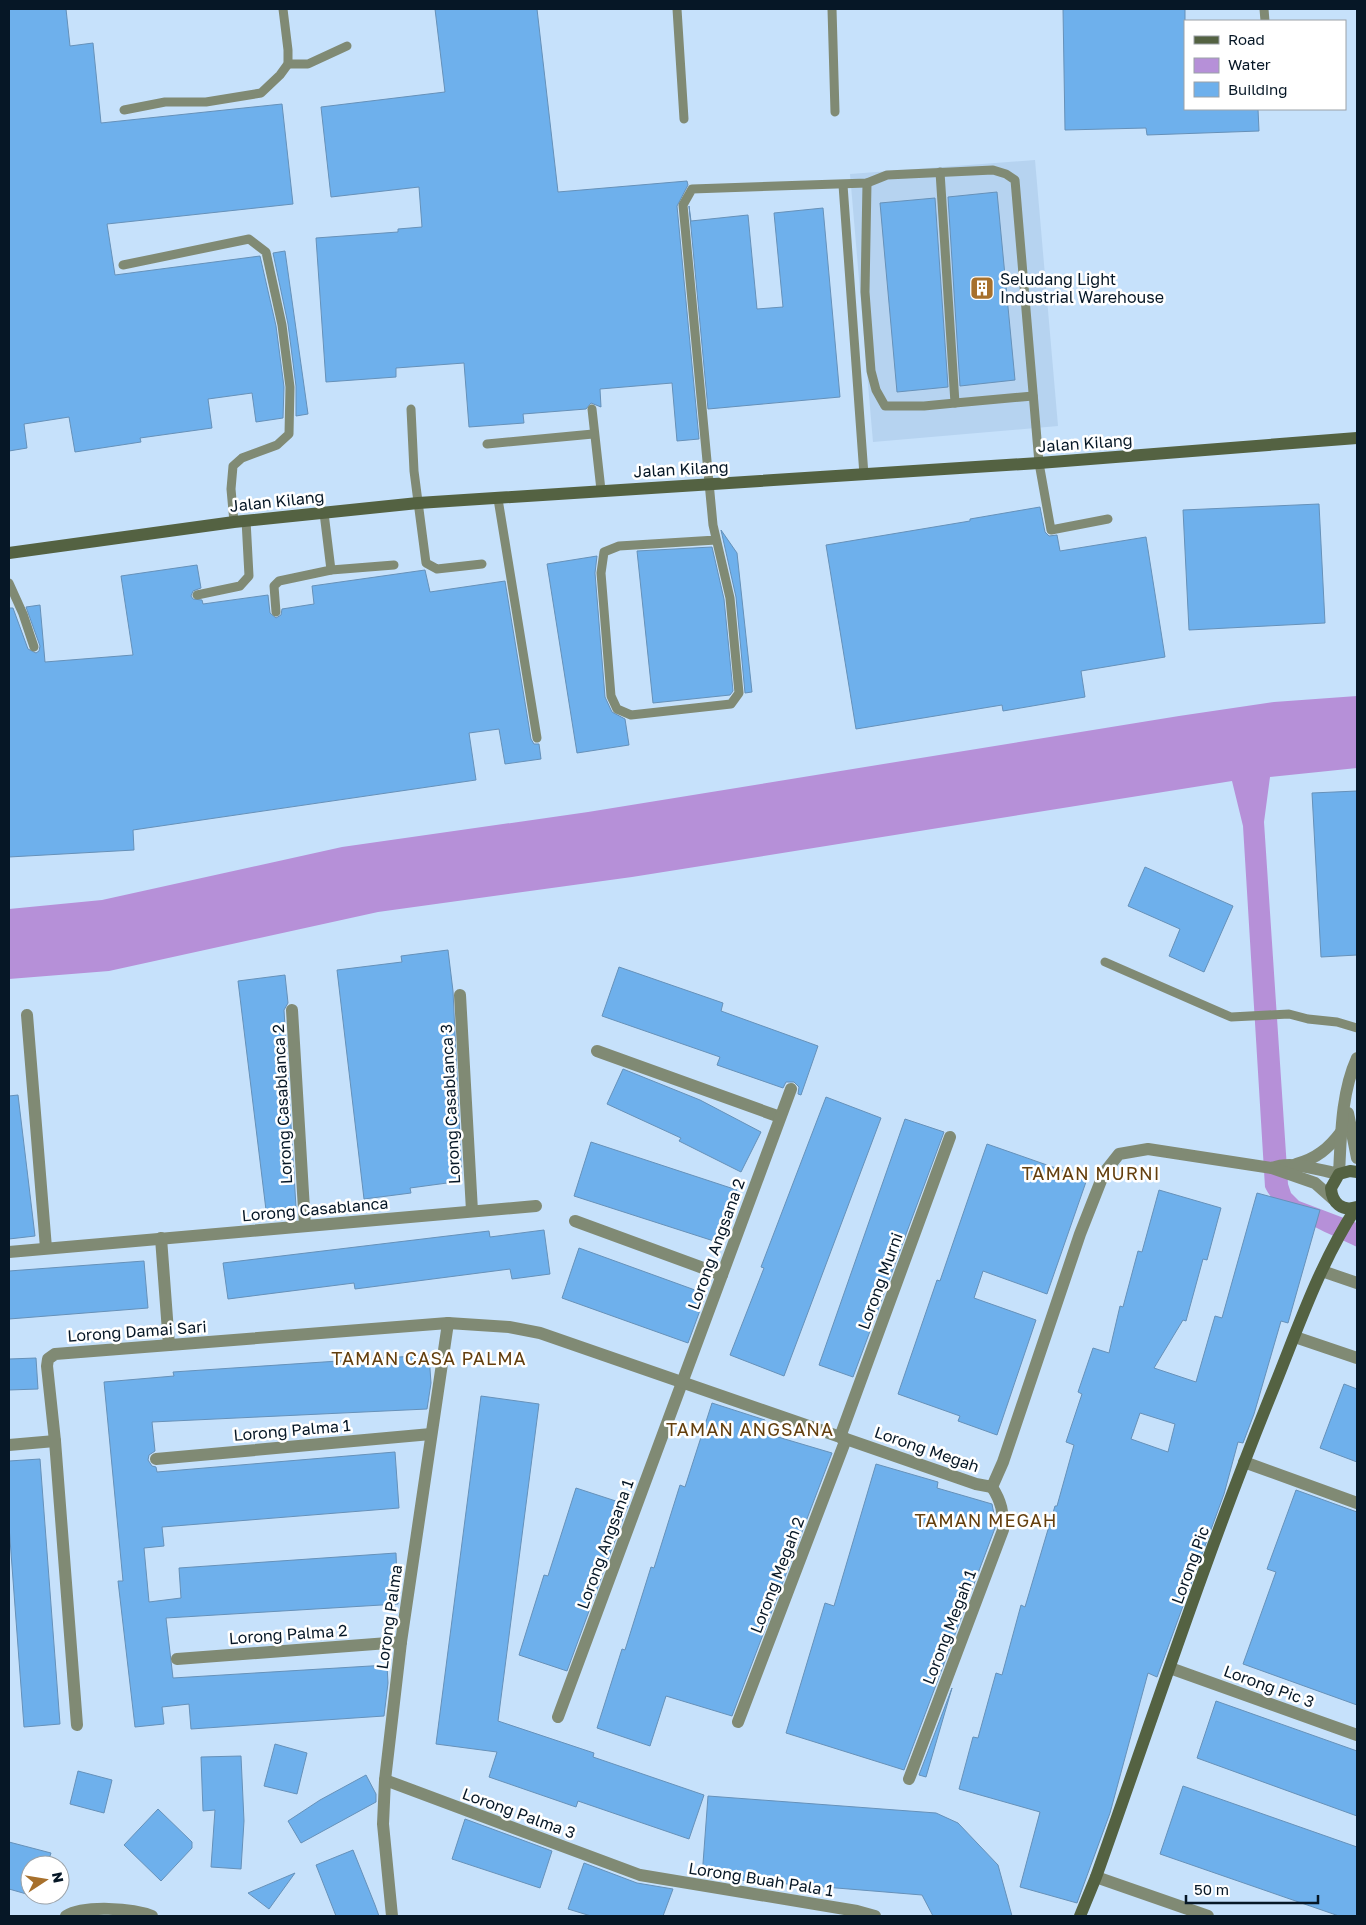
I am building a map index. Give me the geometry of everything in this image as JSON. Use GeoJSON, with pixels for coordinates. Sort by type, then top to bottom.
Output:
{"type":"FeatureCollection","features":[{"type":"Feature","properties":{"kind":"street","name":"Jalan Kilang"},"geometry":{"type":"LineString","coordinates":[[9,552],[240,521],[418,503],[1039,463],[1357,438]]}},
{"type":"Feature","properties":{"kind":"street","name":"Lorong Casablanca 3"},"geometry":{"type":"LineString","coordinates":[[460,995],[472,1211]]}},
{"type":"Feature","properties":{"kind":"street","name":"Lorong Casablanca 2"},"geometry":{"type":"LineString","coordinates":[[292,1010],[305,1226]]}},
{"type":"Feature","properties":{"kind":"street"},"geometry":{"type":"LineString","coordinates":[[27,1015],[46,1248]]}},
{"type":"Feature","properties":{"kind":"street"},"geometry":{"type":"LineString","coordinates":[[597,1051],[780,1117]]}},
{"type":"Feature","properties":{"kind":"street"},"geometry":{"type":"LineString","coordinates":[[1342,1229],[1332,1183],[1339,1174],[1341,1132],[1345,1104],[1351,1072],[1357,1058]]}},
{"type":"Feature","properties":{"kind":"street","name":"Lorong Angsana 2"},"geometry":{"type":"LineString","coordinates":[[682,1382],[791,1089]]}},
{"type":"Feature","properties":{"kind":"street"},"geometry":{"type":"LineString","coordinates":[[1345,1104],[1357,1158]]}},
{"type":"Feature","properties":{"kind":"street"},"geometry":{"type":"LineString","coordinates":[[1291,1170],[1323,1152],[1341,1132]]}},
{"type":"Feature","properties":{"kind":"street","name":"Lorong Murni"},"geometry":{"type":"LineString","coordinates":[[843,1438],[950,1137]]}},
{"type":"Feature","properties":{"kind":"street","name":"Lorong Megah"},"geometry":{"type":"LineString","coordinates":[[448,1323],[509,1327],[540,1333],[976,1484],[992,1487],[1003,1462],[1080,1234],[1104,1173],[1119,1154],[1148,1149],[1272,1168],[1281,1164],[1315,1183],[1335,1202]]}},
{"type":"Feature","properties":{"kind":"street","name":"Lorong Megah"},"geometry":{"type":"LineString","coordinates":[[1291,1170],[1339,1174]]}},
{"type":"Feature","properties":{"kind":"street"},"geometry":{"type":"LineString","coordinates":[[1339,1174],[1350,1171],[1357,1172]]}},
{"type":"Feature","properties":{"kind":"street"},"geometry":{"type":"LineString","coordinates":[[1335,1202],[1349,1209],[1356,1208]]}},
{"type":"Feature","properties":{"kind":"street","name":"Lorong Casablanca"},"geometry":{"type":"LineString","coordinates":[[9,1252],[536,1206]]}},
{"type":"Feature","properties":{"kind":"street","name":"Lorong Pic"},"geometry":{"type":"LineString","coordinates":[[1080,1916],[1096,1877],[1244,1462],[1322,1271],[1342,1229],[1356,1208]]}},
{"type":"Feature","properties":{"kind":"street"},"geometry":{"type":"LineString","coordinates":[[575,1221],[722,1275]]}},
{"type":"Feature","properties":{"kind":"street"},"geometry":{"type":"LineString","coordinates":[[161,1238],[169,1345]]}},
{"type":"Feature","properties":{"kind":"street"},"geometry":{"type":"LineString","coordinates":[[1322,1271],[1357,1284]]}},
{"type":"Feature","properties":{"kind":"street","name":"Lorong Damai Sari"},"geometry":{"type":"LineString","coordinates":[[76,1725],[56,1441],[47,1366],[48,1359],[55,1354],[448,1323]]}},
{"type":"Feature","properties":{"kind":"street","name":"Lorong Palma"},"geometry":{"type":"LineString","coordinates":[[392,1916],[383,1824],[386,1780],[401,1642],[448,1323]]}},
{"type":"Feature","properties":{"kind":"street"},"geometry":{"type":"LineString","coordinates":[[1294,1337],[1357,1358]]}},
{"type":"Feature","properties":{"kind":"street","name":"Lorong Angsana 1"},"geometry":{"type":"LineString","coordinates":[[558,1717],[682,1382]]}},
{"type":"Feature","properties":{"kind":"street","name":"Lorong Palma 1"},"geometry":{"type":"LineString","coordinates":[[156,1459],[431,1434]]}},
{"type":"Feature","properties":{"kind":"street","name":"Lorong Megah 2"},"geometry":{"type":"LineString","coordinates":[[738,1722],[843,1438]]}},
{"type":"Feature","properties":{"kind":"street"},"geometry":{"type":"LineString","coordinates":[[9,1445],[56,1441]]}},
{"type":"Feature","properties":{"kind":"street"},"geometry":{"type":"LineString","coordinates":[[1244,1462],[1357,1503]]}},
{"type":"Feature","properties":{"kind":"street","name":"Lorong Megah 1"},"geometry":{"type":"LineString","coordinates":[[910,1779],[1003,1530],[1004,1516],[1000,1500],[992,1487]]}},
{"type":"Feature","properties":{"kind":"street","name":"Lorong Palma 2"},"geometry":{"type":"LineString","coordinates":[[177,1659],[401,1642]]}},
{"type":"Feature","properties":{"kind":"street","name":"Lorong Pic 3"},"geometry":{"type":"LineString","coordinates":[[1170,1668],[1357,1735]]}},
{"type":"Feature","properties":{"kind":"street","name":"Lorong Palma 3"},"geometry":{"type":"LineString","coordinates":[[386,1780],[640,1875]]}},
{"type":"Feature","properties":{"kind":"street","name":"Lorong Buah Pala 1"},"geometry":{"type":"LineString","coordinates":[[640,1875],[857,1911],[875,1916]]}},
{"type":"Feature","properties":{"kind":"street"},"geometry":{"type":"LineString","coordinates":[[1096,1877],[1208,1916]]}},
{"type":"Feature","properties":{"kind":"street"},"geometry":{"type":"LineString","coordinates":[[66,1916],[77,1910],[138,1910],[152,1916]]}},
{"type":"Feature","properties":{"kind":"lane"},"geometry":{"type":"LineString","coordinates":[[124,110],[165,102],[206,102],[261,93],[280,75],[288,64],[283,9]]}},
{"type":"Feature","properties":{"kind":"lane"},"geometry":{"type":"LineString","coordinates":[[677,9],[684,119]]}},
{"type":"Feature","properties":{"kind":"lane"},"geometry":{"type":"LineString","coordinates":[[832,9],[834,112]]}},
{"type":"Feature","properties":{"kind":"lane"},"geometry":{"type":"LineString","coordinates":[[288,64],[308,64],[347,46]]}},
{"type":"Feature","properties":{"kind":"lane"},"geometry":{"type":"LineString","coordinates":[[716,540],[619,546],[604,552],[601,573],[611,696],[617,710],[631,716],[730,704],[739,693],[731,606],[716,540],[683,205],[692,189],[867,184],[887,174],[993,170],[1006,174],[1015,180],[1039,463],[1050,530],[1108,518]]}},
{"type":"Feature","properties":{"kind":"lane"},"geometry":{"type":"LineString","coordinates":[[940,172],[955,403]]}},
{"type":"Feature","properties":{"kind":"lane"},"geometry":{"type":"LineString","coordinates":[[867,184],[865,292],[871,371],[876,390],[885,406],[924,406],[1033,396]]}},
{"type":"Feature","properties":{"kind":"lane"},"geometry":{"type":"LineString","coordinates":[[843,185],[864,475]]}},
{"type":"Feature","properties":{"kind":"lane"},"geometry":{"type":"LineString","coordinates":[[123,265],[249,238],[266,252],[282,325],[290,387],[289,434],[277,445],[242,458],[233,466],[231,489],[240,521],[249,576],[240,586],[197,594]]}},
{"type":"Feature","properties":{"kind":"lane"},"geometry":{"type":"LineString","coordinates":[[411,409],[418,503],[426,563],[437,569],[482,564]]}},
{"type":"Feature","properties":{"kind":"lane"},"geometry":{"type":"LineString","coordinates":[[592,409],[593,434],[601,490]]}},
{"type":"Feature","properties":{"kind":"lane"},"geometry":{"type":"LineString","coordinates":[[487,444],[593,434]]}},
{"type":"Feature","properties":{"kind":"lane"},"geometry":{"type":"LineString","coordinates":[[498,499],[537,738]]}},
{"type":"Feature","properties":{"kind":"lane"},"geometry":{"type":"LineString","coordinates":[[324,513],[331,570]]}},
{"type":"Feature","properties":{"kind":"lane"},"geometry":{"type":"LineString","coordinates":[[276,612],[274,586],[279,580],[331,570],[394,565]]}},
{"type":"Feature","properties":{"kind":"lane"},"geometry":{"type":"LineString","coordinates":[[9,583],[23,614],[34,647]]}},
{"type":"Feature","properties":{"kind":"lane"},"geometry":{"type":"LineString","coordinates":[[1105,962],[1232,1017],[1289,1014],[1357,1028]]}},
{"type":"Feature","properties":{"kind":"shaded area"},"geometry":{"type":"Polygon","coordinates":[[[1035,160],[1058,426],[873,442],[850,174],[1035,160]]]}},
{"type":"Feature","properties":{"kind":"water"},"geometry":{"type":"Polygon","coordinates":[[[1357,696],[1357,768],[1270,777],[1264,822],[1288,1184],[1291,1193],[1299,1201],[1357,1223],[1357,1247],[1292,1214],[1271,1197],[1265,1187],[1243,826],[1232,781],[632,877],[378,912],[109,971],[9,979],[9,909],[102,900],[342,847],[588,812],[1179,716],[1274,702],[1357,696]]]}},
{"type":"Feature","properties":{"kind":"building"},"geometry":{"type":"Polygon","coordinates":[[[9,9],[66,9],[70,46],[93,43],[101,123],[282,104],[293,204],[107,224],[115,275],[260,256],[276,326],[284,387],[283,418],[256,422],[252,393],[208,399],[212,428],[140,438],[141,442],[75,452],[69,417],[24,424],[27,448],[9,451],[9,9]]]}},
{"type":"Feature","properties":{"kind":"building"},"geometry":{"type":"Polygon","coordinates":[[[435,9],[537,9],[558,192],[687,181],[688,185],[677,206],[699,439],[677,441],[672,383],[600,389],[601,407],[591,403],[586,409],[523,414],[524,423],[469,427],[464,363],[396,368],[396,377],[326,382],[316,238],[398,232],[398,229],[422,227],[419,187],[331,197],[321,107],[445,92],[435,9]]]}},
{"type":"Feature","properties":{"kind":"building"},"geometry":{"type":"Polygon","coordinates":[[[1063,9],[1185,9],[1184,110],[1258,110],[1259,131],[1147,135],[1146,128],[1065,130],[1063,9]]]}},
{"type":"Feature","properties":{"kind":"building","name":"Seludang Light Industrial Warehouse"},"geometry":{"type":"Polygon","coordinates":[[[997,192],[1015,380],[960,386],[948,197],[997,192]]]}},
{"type":"Feature","properties":{"kind":"building"},"geometry":{"type":"Polygon","coordinates":[[[935,198],[948,387],[897,392],[880,203],[935,198]]]}},
{"type":"Feature","properties":{"kind":"building"},"geometry":{"type":"Polygon","coordinates":[[[689,206],[691,221],[748,215],[757,309],[783,307],[774,213],[823,208],[840,397],[708,409],[689,206]]]}},
{"type":"Feature","properties":{"kind":"building"},"geometry":{"type":"Polygon","coordinates":[[[285,251],[308,414],[296,416],[296,386],[288,324],[273,253],[285,251]]]}},
{"type":"Feature","properties":{"kind":"building"},"geometry":{"type":"Polygon","coordinates":[[[1319,504],[1325,623],[1189,630],[1183,510],[1319,504]]]}},
{"type":"Feature","properties":{"kind":"building"},"geometry":{"type":"Polygon","coordinates":[[[1040,507],[1045,532],[1049,536],[1057,535],[1060,551],[1146,537],[1165,657],[1081,671],[1085,697],[1003,711],[1002,705],[856,729],[826,545],[970,521],[970,519],[1040,507]]]}},
{"type":"Feature","properties":{"kind":"building"},"geometry":{"type":"Polygon","coordinates":[[[721,530],[737,553],[752,692],[745,693],[736,597],[721,530]]]}},
{"type":"Feature","properties":{"kind":"building"},"geometry":{"type":"Polygon","coordinates":[[[712,547],[724,599],[733,691],[730,695],[653,703],[637,551],[712,547]]]}},
{"type":"Feature","properties":{"kind":"building"},"geometry":{"type":"Polygon","coordinates":[[[597,556],[595,573],[605,697],[612,712],[625,719],[629,745],[577,753],[547,564],[597,556]]]}},
{"type":"Feature","properties":{"kind":"building"},"geometry":{"type":"Polygon","coordinates":[[[197,565],[201,588],[193,591],[191,596],[193,599],[202,600],[203,604],[268,595],[270,613],[276,618],[281,615],[282,609],[314,604],[312,586],[425,570],[430,592],[505,581],[531,739],[534,744],[539,744],[541,759],[505,764],[499,729],[469,733],[476,780],[133,830],[134,850],[9,857],[9,608],[13,608],[28,649],[36,653],[39,651],[40,646],[26,607],[40,605],[45,662],[133,655],[121,576],[197,565]]]}},
{"type":"Feature","properties":{"kind":"building"},"geometry":{"type":"Polygon","coordinates":[[[1357,791],[1357,955],[1321,957],[1312,793],[1357,791]]]}},
{"type":"Feature","properties":{"kind":"building"},"geometry":{"type":"Polygon","coordinates":[[[1145,867],[1233,906],[1204,972],[1169,956],[1180,929],[1128,906],[1145,867]]]}},
{"type":"Feature","properties":{"kind":"building"},"geometry":{"type":"Polygon","coordinates":[[[448,950],[453,991],[462,1181],[410,1188],[411,1193],[364,1199],[337,970],[402,962],[401,956],[448,950]]]}},
{"type":"Feature","properties":{"kind":"building"},"geometry":{"type":"Polygon","coordinates":[[[619,967],[723,1003],[721,1011],[818,1046],[801,1095],[798,1094],[799,1087],[794,1082],[786,1082],[783,1088],[717,1065],[720,1057],[602,1016],[619,967]]]}},
{"type":"Feature","properties":{"kind":"building"},"geometry":{"type":"Polygon","coordinates":[[[285,975],[288,1003],[284,1010],[296,1207],[266,1210],[238,981],[285,975]]]}},
{"type":"Feature","properties":{"kind":"building"},"geometry":{"type":"Polygon","coordinates":[[[623,1069],[700,1100],[761,1132],[741,1172],[679,1141],[681,1138],[607,1104],[623,1069]]]}},
{"type":"Feature","properties":{"kind":"building"},"geometry":{"type":"Polygon","coordinates":[[[18,1095],[35,1236],[9,1239],[9,1096],[18,1095]]]}},
{"type":"Feature","properties":{"kind":"building"},"geometry":{"type":"Polygon","coordinates":[[[826,1097],[881,1118],[784,1376],[730,1355],[764,1268],[761,1267],[826,1097]]]}},
{"type":"Feature","properties":{"kind":"building"},"geometry":{"type":"Polygon","coordinates":[[[905,1119],[944,1132],[853,1377],[819,1365],[905,1119]]]}},
{"type":"Feature","properties":{"kind":"building"},"geometry":{"type":"Polygon","coordinates":[[[591,1142],[737,1190],[720,1243],[574,1196],[591,1142]]]}},
{"type":"Feature","properties":{"kind":"building"},"geometry":{"type":"Polygon","coordinates":[[[987,1144],[1087,1179],[1047,1294],[983,1271],[974,1298],[1036,1320],[997,1435],[958,1421],[960,1416],[898,1394],[937,1280],[940,1281],[987,1144]]]}},
{"type":"Feature","properties":{"kind":"building"},"geometry":{"type":"Polygon","coordinates":[[[1159,1190],[1221,1208],[1207,1260],[1203,1259],[1186,1321],[1183,1320],[1154,1368],[1196,1382],[1215,1316],[1222,1318],[1257,1193],[1320,1210],[1288,1323],[1281,1321],[1254,1414],[1243,1443],[1238,1442],[1224,1494],[1157,1677],[1148,1673],[1110,1813],[1077,1903],[1020,1887],[1040,1812],[959,1789],[973,1737],[978,1738],[996,1673],[1002,1675],[1021,1605],[1025,1607],[1055,1506],[1057,1506],[1074,1445],[1066,1442],[1082,1394],[1078,1392],[1093,1348],[1109,1353],[1120,1306],[1123,1307],[1138,1251],[1142,1252],[1159,1190]],[[1140,1413],[1131,1439],[1168,1452],[1175,1424],[1140,1413]]]}},
{"type":"Feature","properties":{"kind":"building"},"geometry":{"type":"Polygon","coordinates":[[[544,1230],[550,1274],[512,1279],[510,1269],[355,1289],[354,1283],[228,1299],[223,1263],[489,1231],[490,1237],[544,1230]]]}},
{"type":"Feature","properties":{"kind":"building"},"geometry":{"type":"Polygon","coordinates":[[[579,1248],[706,1294],[688,1343],[562,1298],[579,1248]]]}},
{"type":"Feature","properties":{"kind":"building"},"geometry":{"type":"Polygon","coordinates":[[[144,1261],[148,1308],[9,1319],[9,1271],[144,1261]]]}},
{"type":"Feature","properties":{"kind":"building"},"geometry":{"type":"Polygon","coordinates":[[[429,1355],[431,1383],[427,1409],[152,1422],[155,1451],[149,1455],[148,1460],[152,1466],[156,1467],[157,1472],[395,1452],[399,1508],[162,1527],[164,1546],[144,1548],[149,1602],[181,1598],[179,1568],[396,1553],[398,1604],[166,1618],[173,1678],[387,1665],[388,1683],[384,1716],[191,1729],[189,1704],[162,1707],[164,1724],[135,1727],[118,1581],[123,1581],[104,1382],[174,1376],[173,1372],[429,1355]]]}},
{"type":"Feature","properties":{"kind":"building"},"geometry":{"type":"Polygon","coordinates":[[[36,1358],[38,1389],[9,1390],[9,1359],[36,1358]]]}},
{"type":"Feature","properties":{"kind":"building"},"geometry":{"type":"Polygon","coordinates":[[[1344,1384],[1357,1389],[1357,1462],[1320,1448],[1344,1384]]]}},
{"type":"Feature","properties":{"kind":"building"},"geometry":{"type":"Polygon","coordinates":[[[481,1396],[539,1404],[498,1721],[594,1753],[593,1757],[704,1795],[689,1839],[578,1801],[576,1807],[489,1777],[497,1752],[436,1744],[481,1396]]]}},
{"type":"Feature","properties":{"kind":"building"},"geometry":{"type":"Polygon","coordinates":[[[712,1403],[765,1420],[761,1432],[832,1453],[732,1716],[666,1696],[650,1746],[597,1728],[622,1649],[625,1650],[651,1567],[654,1568],[680,1485],[685,1487],[712,1403]]]}},
{"type":"Feature","properties":{"kind":"building"},"geometry":{"type":"Polygon","coordinates":[[[40,1459],[60,1724],[24,1727],[9,1526],[9,1461],[40,1459]]]}},
{"type":"Feature","properties":{"kind":"building"},"geometry":{"type":"Polygon","coordinates":[[[876,1464],[938,1482],[937,1488],[992,1504],[995,1519],[995,1528],[904,1770],[786,1733],[825,1603],[834,1606],[876,1464]]]}},
{"type":"Feature","properties":{"kind":"building"},"geometry":{"type":"Polygon","coordinates":[[[576,1488],[628,1505],[567,1671],[519,1655],[544,1575],[548,1576],[576,1488]]]}},
{"type":"Feature","properties":{"kind":"building"},"geometry":{"type":"Polygon","coordinates":[[[1296,1490],[1357,1512],[1357,1705],[1243,1664],[1276,1572],[1267,1569],[1296,1490]]]}},
{"type":"Feature","properties":{"kind":"building"},"geometry":{"type":"Polygon","coordinates":[[[952,1688],[926,1777],[919,1775],[952,1688]]]}},
{"type":"Feature","properties":{"kind":"building"},"geometry":{"type":"Polygon","coordinates":[[[1216,1701],[1357,1751],[1357,1816],[1197,1758],[1216,1701]]]}},
{"type":"Feature","properties":{"kind":"building"},"geometry":{"type":"Polygon","coordinates":[[[275,1744],[307,1753],[297,1794],[264,1786],[275,1744]]]}},
{"type":"Feature","properties":{"kind":"building"},"geometry":{"type":"Polygon","coordinates":[[[241,1756],[244,1821],[241,1869],[211,1867],[215,1810],[203,1811],[201,1757],[241,1756]]]}},
{"type":"Feature","properties":{"kind":"building"},"geometry":{"type":"Polygon","coordinates":[[[78,1771],[112,1780],[104,1813],[70,1804],[78,1771]]]}},
{"type":"Feature","properties":{"kind":"building"},"geometry":{"type":"Polygon","coordinates":[[[366,1775],[376,1794],[376,1802],[301,1843],[288,1821],[320,1800],[366,1775]]]}},
{"type":"Feature","properties":{"kind":"building"},"geometry":{"type":"Polygon","coordinates":[[[1183,1786],[1357,1847],[1357,1916],[1339,1916],[1160,1854],[1183,1786]]]}},
{"type":"Feature","properties":{"kind":"building"},"geometry":{"type":"Polygon","coordinates":[[[708,1796],[936,1813],[958,1823],[998,1865],[1012,1916],[933,1916],[922,1895],[702,1877],[708,1796]]]}},
{"type":"Feature","properties":{"kind":"building"},"geometry":{"type":"Polygon","coordinates":[[[158,1809],[192,1842],[192,1848],[161,1881],[124,1845],[158,1809]]]}},
{"type":"Feature","properties":{"kind":"building"},"geometry":{"type":"Polygon","coordinates":[[[465,1819],[552,1851],[540,1888],[452,1859],[465,1819]]]}},
{"type":"Feature","properties":{"kind":"building"},"geometry":{"type":"Polygon","coordinates":[[[9,1842],[51,1853],[50,1855],[20,1855],[20,1892],[9,1889],[9,1842]]]}},
{"type":"Feature","properties":{"kind":"building"},"geometry":{"type":"Polygon","coordinates":[[[353,1850],[379,1916],[336,1916],[316,1865],[353,1850]]]}},
{"type":"Feature","properties":{"kind":"building"},"geometry":{"type":"Polygon","coordinates":[[[584,1863],[637,1883],[673,1889],[663,1916],[591,1916],[568,1909],[584,1863]]]}},
{"type":"Feature","properties":{"kind":"building"},"geometry":{"type":"Polygon","coordinates":[[[295,1873],[269,1909],[248,1893],[295,1873]]]}},
{"type":"Feature","properties":{"kind":"place","name":"Seludang Light Industrial Warehouse"},"geometry":{"type":"Point","coordinates":[982,288]}},
{"type":"Feature","properties":{"kind":"district","name":"TAMAN MURNI"},"geometry":{"type":"Point","coordinates":[1091,1173]}},
{"type":"Feature","properties":{"kind":"district","name":"TAMAN CASA PALMA"},"geometry":{"type":"Point","coordinates":[429,1358]}},
{"type":"Feature","properties":{"kind":"district","name":"TAMAN ANGSANA"},"geometry":{"type":"Point","coordinates":[750,1429]}},
{"type":"Feature","properties":{"kind":"district","name":"TAMAN MEGAH"},"geometry":{"type":"Point","coordinates":[986,1520]}}]}
